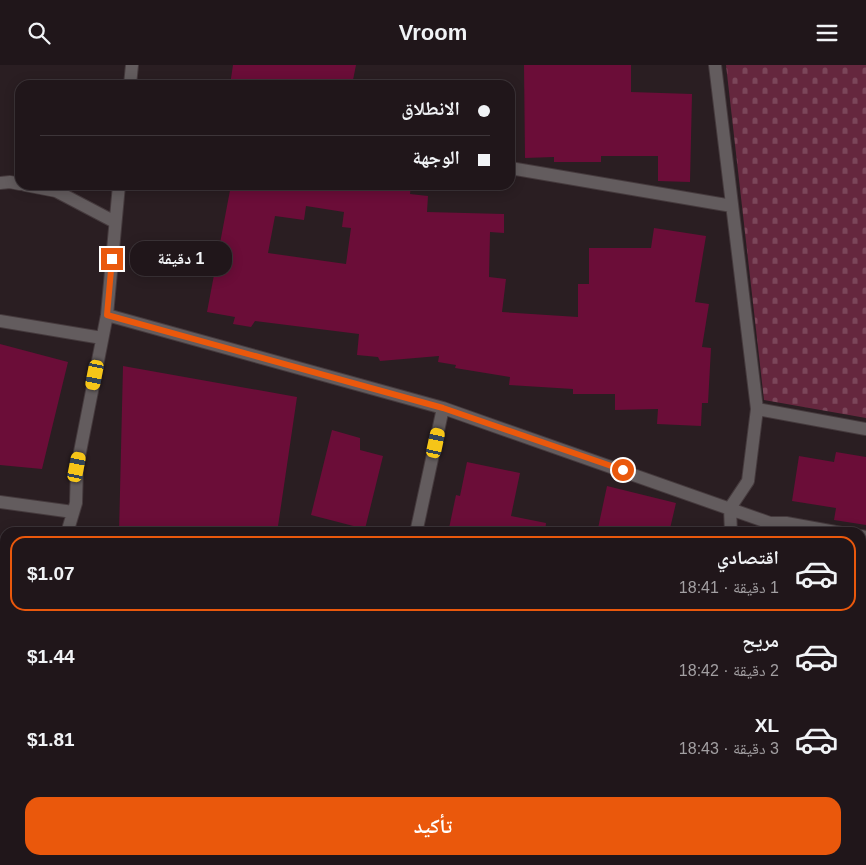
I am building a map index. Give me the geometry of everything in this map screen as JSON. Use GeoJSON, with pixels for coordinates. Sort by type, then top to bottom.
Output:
{"type":"FeatureCollection","features":[{"type":"Feature","properties":{"kind":"street"},"geometry":{"type":"LineString","coordinates":[[130,80],[132,65]]}},
{"type":"Feature","properties":{"kind":"street"},"geometry":{"type":"LineString","coordinates":[[715,65],[757,409],[748,481],[730,508],[731,527]]}},
{"type":"Feature","properties":{"kind":"street"},"geometry":{"type":"LineString","coordinates":[[515,169],[732,206]]}},
{"type":"Feature","properties":{"kind":"street"},"geometry":{"type":"LineString","coordinates":[[0,183],[15,183]]}},
{"type":"Feature","properties":{"kind":"street"},"geometry":{"type":"LineString","coordinates":[[51,190],[115,222]]}},
{"type":"Feature","properties":{"kind":"street"},"geometry":{"type":"LineString","coordinates":[[69,527],[76,503],[77,467],[107,315],[118,190]]}},
{"type":"Feature","properties":{"kind":"street"},"geometry":{"type":"LineString","coordinates":[[107,315],[443,408],[770,523],[786,523],[808,527]]}},
{"type":"Feature","properties":{"kind":"street"},"geometry":{"type":"LineString","coordinates":[[0,321],[102,338]]}},
{"type":"Feature","properties":{"kind":"street"},"geometry":{"type":"LineString","coordinates":[[417,527],[443,408]]}},
{"type":"Feature","properties":{"kind":"street"},"geometry":{"type":"LineString","coordinates":[[757,409],[866,429]]}},
{"type":"Feature","properties":{"kind":"street"},"geometry":{"type":"LineString","coordinates":[[0,502],[73,513]]}},
{"type":"Feature","properties":{"kind":"green space"},"geometry":{"type":"Polygon","coordinates":[[[726,65],[866,65],[866,418],[764,400],[726,65]]]}},
{"type":"Feature","properties":{"kind":"building"},"geometry":{"type":"Polygon","coordinates":[[[233,65],[356,65],[353,80],[231,80],[233,65]]]}},
{"type":"Feature","properties":{"kind":"building"},"geometry":{"type":"Polygon","coordinates":[[[524,65],[631,65],[631,92],[692,94],[690,182],[658,181],[658,156],[601,156],[601,162],[554,162],[554,157],[525,158],[524,65]]]}},
{"type":"Feature","properties":{"kind":"building"},"geometry":{"type":"Polygon","coordinates":[[[230,190],[410,190],[410,194],[428,196],[427,212],[504,214],[504,233],[490,232],[489,277],[506,279],[502,312],[578,317],[578,284],[589,284],[589,248],[651,248],[654,228],[706,236],[695,302],[709,304],[702,347],[711,348],[708,403],[702,403],[701,426],[657,424],[658,409],[615,410],[615,394],[573,394],[573,389],[509,385],[510,377],[455,368],[456,365],[438,362],[439,356],[380,361],[378,357],[357,355],[359,334],[255,321],[251,327],[233,324],[235,317],[207,312],[230,190]],[[306,206],[304,220],[275,216],[268,253],[346,264],[351,228],[342,227],[344,212],[306,206]]]}},
{"type":"Feature","properties":{"kind":"building"},"geometry":{"type":"Polygon","coordinates":[[[0,344],[68,362],[42,469],[0,465],[0,344]]]}},
{"type":"Feature","properties":{"kind":"building"},"geometry":{"type":"Polygon","coordinates":[[[123,366],[297,397],[278,527],[119,527],[123,366]]]}},
{"type":"Feature","properties":{"kind":"building"},"geometry":{"type":"Polygon","coordinates":[[[332,430],[360,438],[360,450],[383,456],[365,527],[357,527],[311,515],[332,430]]]}},
{"type":"Feature","properties":{"kind":"building"},"geometry":{"type":"Polygon","coordinates":[[[836,452],[866,457],[866,525],[834,520],[836,508],[792,501],[799,456],[834,462],[836,452]]]}},
{"type":"Feature","properties":{"kind":"building"},"geometry":{"type":"Polygon","coordinates":[[[467,462],[520,473],[511,516],[546,523],[546,527],[449,527],[456,495],[460,496],[467,462]]]}},
{"type":"Feature","properties":{"kind":"building"},"geometry":{"type":"Polygon","coordinates":[[[607,486],[676,503],[670,527],[598,527],[607,486]]]}},
{"type":"Feature","properties":{"kind":"route"},"geometry":{"type":"LineString","coordinates":[[112,259],[107,315],[443,408],[623,470]]}}]}
